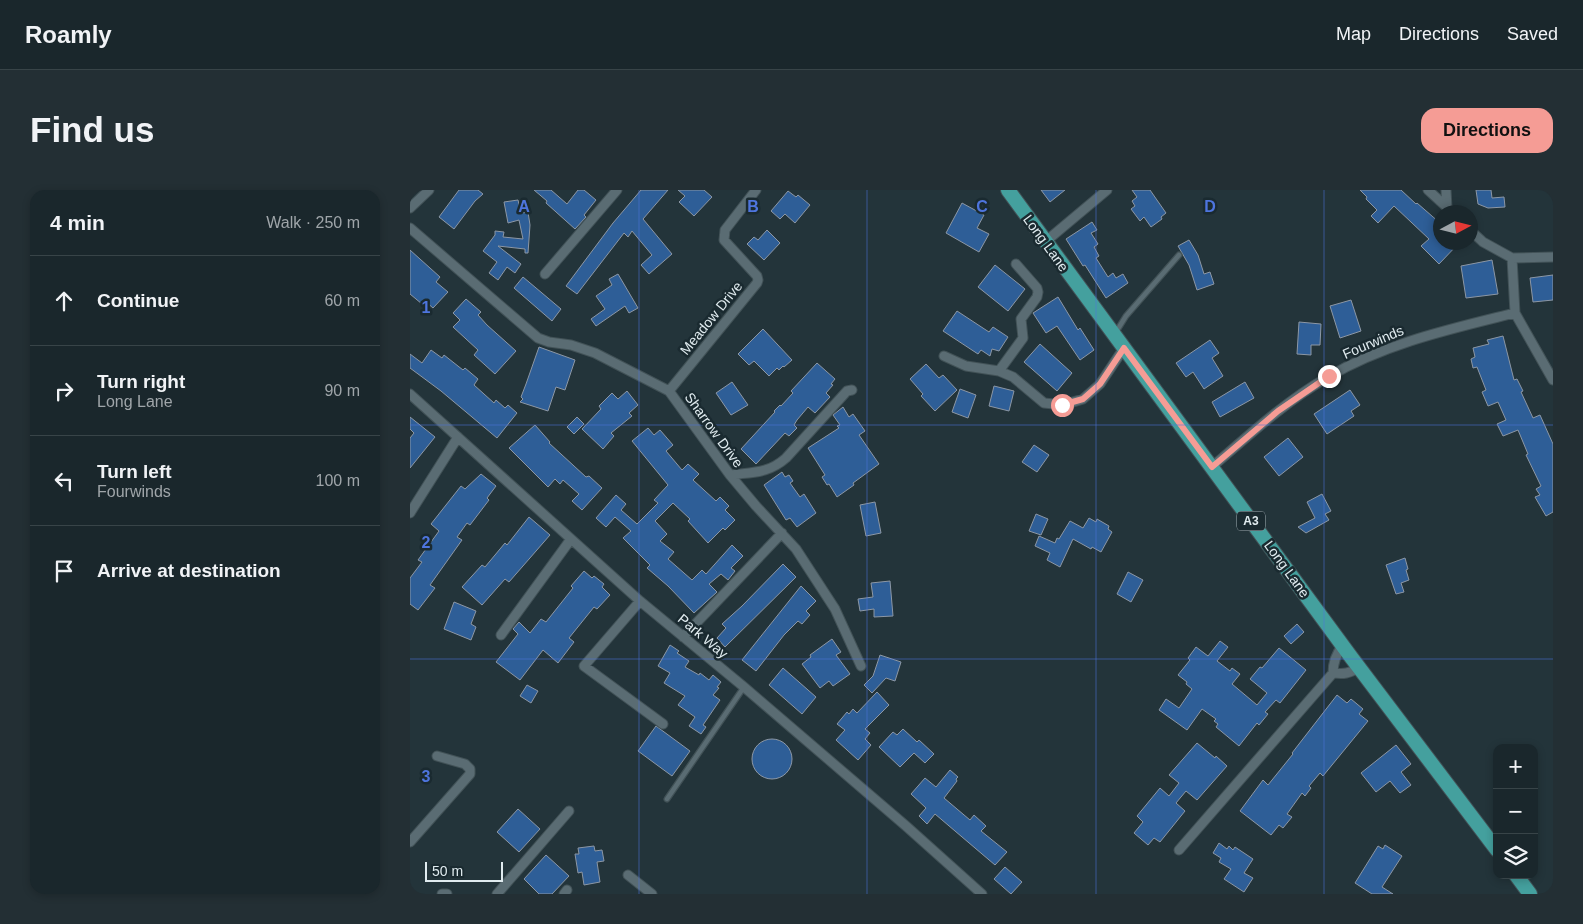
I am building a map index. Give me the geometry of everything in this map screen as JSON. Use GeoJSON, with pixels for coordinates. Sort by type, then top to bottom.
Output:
{"type":"FeatureCollection","features":[{"type":"Feature","properties":{"kind":"main road","name":"Long Lane"},"geometry":{"type":"LineString","coordinates":[[1008,190],[1342,645],[1493,845]]}},
{"type":"Feature","properties":{"kind":"main road"},"geometry":{"type":"LineString","coordinates":[[1519,879],[1530,894]]}},
{"type":"Feature","properties":{"kind":"street"},"geometry":{"type":"LineString","coordinates":[[410,208],[429,190]]}},
{"type":"Feature","properties":{"kind":"street","name":"Meadow Drive"},"geometry":{"type":"LineString","coordinates":[[669,390],[757,284],[757,276],[724,240],[725,230],[756,190]]}},
{"type":"Feature","properties":{"kind":"street"},"geometry":{"type":"LineString","coordinates":[[1045,242],[1107,190]]}},
{"type":"Feature","properties":{"kind":"street"},"geometry":{"type":"LineString","coordinates":[[1428,190],[1444,205]]}},
{"type":"Feature","properties":{"kind":"street"},"geometry":{"type":"LineString","coordinates":[[1446,190],[1448,205]]}},
{"type":"Feature","properties":{"kind":"street"},"geometry":{"type":"LineString","coordinates":[[545,274],[614,191]]}},
{"type":"Feature","properties":{"kind":"street","name":"Sharrow Drive"},"geometry":{"type":"LineString","coordinates":[[410,228],[538,338],[549,342],[571,345],[595,353],[669,390],[730,475],[796,549],[835,609],[861,666]]}},
{"type":"Feature","properties":{"kind":"street"},"geometry":{"type":"LineString","coordinates":[[1478,237],[1512,258],[1553,256]]}},
{"type":"Feature","properties":{"kind":"street"},"geometry":{"type":"LineString","coordinates":[[1512,258],[1515,313],[1553,380]]}},
{"type":"Feature","properties":{"kind":"street"},"geometry":{"type":"LineString","coordinates":[[999,370],[1023,338],[1022,319],[1037,297],[1038,292],[1038,288],[1016,264]]}},
{"type":"Feature","properties":{"kind":"street","name":"Fourwinds"},"geometry":{"type":"LineString","coordinates":[[1212,467],[1278,411],[1329,376],[1382,350],[1432,334],[1515,313]]}},
{"type":"Feature","properties":{"kind":"street"},"geometry":{"type":"LineString","coordinates":[[944,356],[966,366],[999,370],[1013,378],[1044,403],[1062,405],[1083,399],[1100,384],[1124,348]]}},
{"type":"Feature","properties":{"kind":"street"},"geometry":{"type":"LineString","coordinates":[[730,475],[767,470],[777,466],[847,391],[852,390]]}},
{"type":"Feature","properties":{"kind":"street","name":"Park Way"},"geometry":{"type":"LineString","coordinates":[[410,394],[640,601],[906,826],[982,894]]}},
{"type":"Feature","properties":{"kind":"street"},"geometry":{"type":"LineString","coordinates":[[410,513],[458,437]]}},
{"type":"Feature","properties":{"kind":"street"},"geometry":{"type":"LineString","coordinates":[[683,637],[782,533]]}},
{"type":"Feature","properties":{"kind":"street"},"geometry":{"type":"LineString","coordinates":[[501,635],[571,539]]}},
{"type":"Feature","properties":{"kind":"street"},"geometry":{"type":"LineString","coordinates":[[640,601],[584,666],[663,724]]}},
{"type":"Feature","properties":{"kind":"street"},"geometry":{"type":"LineString","coordinates":[[1178,850],[1333,672],[1333,663],[1342,645]]}},
{"type":"Feature","properties":{"kind":"street"},"geometry":{"type":"LineString","coordinates":[[1333,672],[1350,673],[1359,667]]}},
{"type":"Feature","properties":{"kind":"street"},"geometry":{"type":"LineString","coordinates":[[410,842],[470,774],[470,769],[464,764],[437,756]]}},
{"type":"Feature","properties":{"kind":"street"},"geometry":{"type":"LineString","coordinates":[[497,894],[569,811]]}},
{"type":"Feature","properties":{"kind":"street"},"geometry":{"type":"LineString","coordinates":[[628,875],[652,894]]}},
{"type":"Feature","properties":{"kind":"street"},"geometry":{"type":"LineString","coordinates":[[442,894],[447,894]]}},
{"type":"Feature","properties":{"kind":"lane"},"geometry":{"type":"LineString","coordinates":[[1114,335],[1126,316],[1179,255]]}},
{"type":"Feature","properties":{"kind":"lane"},"geometry":{"type":"LineString","coordinates":[[667,799],[744,688]]}},
{"type":"Feature","properties":{"kind":"building"},"geometry":{"type":"Polygon","coordinates":[[[459,190],[478,190],[483,194],[475,201],[454,229],[439,217],[459,190]]]}},
{"type":"Feature","properties":{"kind":"building"},"geometry":{"type":"Polygon","coordinates":[[[534,190],[551,190],[567,204],[578,190],[584,190],[596,200],[584,215],[586,217],[575,229],[534,190]]]}},
{"type":"Feature","properties":{"kind":"building"},"geometry":{"type":"Polygon","coordinates":[[[641,190],[668,190],[643,219],[672,254],[649,274],[641,265],[652,255],[632,231],[628,237],[624,233],[577,294],[566,286],[613,223],[641,190]]]}},
{"type":"Feature","properties":{"kind":"building"},"geometry":{"type":"Polygon","coordinates":[[[678,190],[704,190],[712,197],[694,216],[679,202],[685,196],[678,190]]]}},
{"type":"Feature","properties":{"kind":"building"},"geometry":{"type":"Polygon","coordinates":[[[1041,190],[1065,190],[1050,202],[1041,190]]]}},
{"type":"Feature","properties":{"kind":"building"},"geometry":{"type":"Polygon","coordinates":[[[1132,190],[1150,190],[1166,213],[1161,217],[1162,219],[1151,227],[1144,217],[1140,221],[1131,209],[1135,206],[1132,201],[1137,197],[1132,190]]]}},
{"type":"Feature","properties":{"kind":"building"},"geometry":{"type":"Polygon","coordinates":[[[1360,190],[1401,190],[1433,217],[1433,250],[1452,250],[1439,264],[1421,246],[1429,239],[1394,206],[1378,223],[1371,216],[1377,210],[1366,199],[1367,197],[1360,190]]]}},
{"type":"Feature","properties":{"kind":"building"},"geometry":{"type":"Polygon","coordinates":[[[1476,190],[1491,190],[1492,198],[1504,197],[1505,207],[1488,208],[1478,204],[1476,190]]]}},
{"type":"Feature","properties":{"kind":"building"},"geometry":{"type":"Polygon","coordinates":[[[788,191],[796,197],[798,195],[810,205],[795,223],[785,214],[780,219],[771,211],[788,191]]]}},
{"type":"Feature","properties":{"kind":"building"},"geometry":{"type":"Polygon","coordinates":[[[518,200],[521,213],[528,212],[530,225],[528,253],[525,253],[525,249],[498,246],[521,264],[515,273],[507,267],[498,280],[489,273],[497,262],[483,251],[495,235],[495,231],[504,232],[503,237],[523,239],[519,220],[508,223],[504,202],[518,200]]]}},
{"type":"Feature","properties":{"kind":"building"},"geometry":{"type":"Polygon","coordinates":[[[962,203],[984,215],[977,228],[989,234],[979,252],[946,233],[962,203]]]}},
{"type":"Feature","properties":{"kind":"building"},"geometry":{"type":"Polygon","coordinates":[[[1092,222],[1097,230],[1091,233],[1098,244],[1094,247],[1099,256],[1096,258],[1108,277],[1113,273],[1116,278],[1123,274],[1128,283],[1106,298],[1066,239],[1092,222]]]}},
{"type":"Feature","properties":{"kind":"building"},"geometry":{"type":"Polygon","coordinates":[[[767,230],[780,243],[764,260],[747,244],[754,237],[758,240],[767,230]]]}},
{"type":"Feature","properties":{"kind":"building"},"geometry":{"type":"Polygon","coordinates":[[[1189,240],[1198,255],[1204,274],[1210,272],[1214,284],[1197,290],[1189,265],[1178,246],[1189,240]]]}},
{"type":"Feature","properties":{"kind":"building"},"geometry":{"type":"Polygon","coordinates":[[[410,250],[440,277],[436,282],[448,292],[433,308],[425,301],[422,304],[410,294],[410,250]]]}},
{"type":"Feature","properties":{"kind":"building"},"geometry":{"type":"Polygon","coordinates":[[[1492,260],[1498,294],[1466,298],[1461,266],[1492,260]]]}},
{"type":"Feature","properties":{"kind":"building"},"geometry":{"type":"Polygon","coordinates":[[[995,265],[1025,289],[1008,311],[978,287],[995,265]]]}},
{"type":"Feature","properties":{"kind":"building"},"geometry":{"type":"Polygon","coordinates":[[[618,274],[638,308],[629,313],[625,306],[596,326],[591,319],[605,309],[596,296],[612,285],[609,279],[618,274]]]}},
{"type":"Feature","properties":{"kind":"building"},"geometry":{"type":"Polygon","coordinates":[[[1553,275],[1553,300],[1533,302],[1530,278],[1553,275]]]}},
{"type":"Feature","properties":{"kind":"building"},"geometry":{"type":"Polygon","coordinates":[[[523,277],[561,309],[552,321],[514,288],[523,277]]]}},
{"type":"Feature","properties":{"kind":"building"},"geometry":{"type":"Polygon","coordinates":[[[1058,297],[1078,330],[1080,328],[1094,350],[1080,360],[1057,326],[1046,333],[1033,313],[1058,297]]]}},
{"type":"Feature","properties":{"kind":"building"},"geometry":{"type":"Polygon","coordinates":[[[466,299],[481,312],[478,315],[487,325],[516,351],[495,374],[474,355],[478,350],[453,327],[460,320],[453,313],[466,299]]]}},
{"type":"Feature","properties":{"kind":"building"},"geometry":{"type":"Polygon","coordinates":[[[1351,300],[1361,331],[1340,338],[1330,306],[1351,300]]]}},
{"type":"Feature","properties":{"kind":"building"},"geometry":{"type":"Polygon","coordinates":[[[957,311],[989,332],[993,327],[1008,337],[999,351],[992,349],[990,356],[981,350],[978,354],[943,331],[957,311]]]}},
{"type":"Feature","properties":{"kind":"building"},"geometry":{"type":"Polygon","coordinates":[[[1299,322],[1321,324],[1320,345],[1311,345],[1311,355],[1297,354],[1299,322]]]}},
{"type":"Feature","properties":{"kind":"building"},"geometry":{"type":"Polygon","coordinates":[[[763,329],[792,360],[779,370],[777,368],[769,376],[754,361],[749,365],[738,354],[763,329]]]}},
{"type":"Feature","properties":{"kind":"building"},"geometry":{"type":"Polygon","coordinates":[[[1503,336],[1514,380],[1517,379],[1523,391],[1521,392],[1533,418],[1540,415],[1553,444],[1553,512],[1546,516],[1535,497],[1540,495],[1536,489],[1541,486],[1526,455],[1528,454],[1518,430],[1503,436],[1497,424],[1506,420],[1498,402],[1488,406],[1482,392],[1486,390],[1477,367],[1473,368],[1471,359],[1475,357],[1473,348],[1489,344],[1487,340],[1503,336]]]}},
{"type":"Feature","properties":{"kind":"building"},"geometry":{"type":"Polygon","coordinates":[[[1210,340],[1219,353],[1212,358],[1223,376],[1204,389],[1193,372],[1186,377],[1176,363],[1210,340]]]}},
{"type":"Feature","properties":{"kind":"building"},"geometry":{"type":"Polygon","coordinates":[[[1040,344],[1072,373],[1057,391],[1024,362],[1040,344]]]}},
{"type":"Feature","properties":{"kind":"building"},"geometry":{"type":"Polygon","coordinates":[[[539,347],[575,360],[565,390],[556,387],[548,411],[520,402],[523,399],[521,397],[539,347]]]}},
{"type":"Feature","properties":{"kind":"building"},"geometry":{"type":"Polygon","coordinates":[[[431,350],[442,358],[444,355],[463,370],[465,368],[478,379],[474,385],[494,403],[496,400],[505,408],[508,405],[517,413],[497,438],[441,391],[410,368],[410,354],[422,363],[431,350]]]}},
{"type":"Feature","properties":{"kind":"building"},"geometry":{"type":"Polygon","coordinates":[[[817,363],[835,379],[831,384],[833,385],[826,393],[830,397],[815,413],[808,407],[794,425],[797,428],[789,436],[785,433],[756,464],[741,449],[774,411],[793,393],[791,391],[817,363]]]}},
{"type":"Feature","properties":{"kind":"building"},"geometry":{"type":"Polygon","coordinates":[[[926,364],[939,378],[943,375],[957,390],[935,411],[921,396],[923,394],[910,379],[926,364]]]}},
{"type":"Feature","properties":{"kind":"building"},"geometry":{"type":"Polygon","coordinates":[[[732,382],[748,405],[731,415],[716,393],[732,382]]]}},
{"type":"Feature","properties":{"kind":"building"},"geometry":{"type":"Polygon","coordinates":[[[1245,382],[1254,398],[1220,417],[1212,402],[1245,382]]]}},
{"type":"Feature","properties":{"kind":"building"},"geometry":{"type":"Polygon","coordinates":[[[994,386],[1014,391],[1009,411],[989,406],[994,386]]]}},
{"type":"Feature","properties":{"kind":"building"},"geometry":{"type":"Polygon","coordinates":[[[960,389],[976,395],[968,418],[952,412],[960,389]]]}},
{"type":"Feature","properties":{"kind":"building"},"geometry":{"type":"Polygon","coordinates":[[[1350,390],[1360,405],[1351,411],[1354,416],[1327,434],[1314,414],[1350,390]]]}},
{"type":"Feature","properties":{"kind":"building"},"geometry":{"type":"Polygon","coordinates":[[[627,391],[638,405],[629,413],[632,416],[611,433],[614,436],[603,449],[582,429],[601,409],[599,406],[612,393],[618,399],[627,391]]]}},
{"type":"Feature","properties":{"kind":"building"},"geometry":{"type":"Polygon","coordinates":[[[843,407],[849,417],[853,414],[865,431],[859,435],[879,464],[837,497],[822,477],[825,475],[808,448],[839,428],[837,426],[840,425],[833,415],[843,407]]]}},
{"type":"Feature","properties":{"kind":"building"},"geometry":{"type":"Polygon","coordinates":[[[410,417],[435,437],[410,468],[410,438],[414,433],[410,429],[410,417]]]}},
{"type":"Feature","properties":{"kind":"building"},"geometry":{"type":"Polygon","coordinates":[[[577,417],[584,424],[574,434],[567,427],[577,417]]]}},
{"type":"Feature","properties":{"kind":"building"},"geometry":{"type":"Polygon","coordinates":[[[535,425],[549,443],[586,477],[589,476],[602,488],[582,510],[572,501],[579,494],[563,480],[560,484],[555,479],[548,487],[509,448],[535,425]]]}},
{"type":"Feature","properties":{"kind":"building"},"geometry":{"type":"Polygon","coordinates":[[[648,428],[654,435],[660,430],[673,445],[666,451],[682,470],[688,464],[699,474],[693,480],[716,501],[720,497],[729,506],[725,510],[735,520],[725,530],[723,528],[708,543],[688,521],[690,519],[673,503],[655,521],[667,534],[660,541],[674,552],[668,559],[692,580],[702,570],[706,574],[732,545],[743,556],[731,568],[735,571],[728,580],[721,574],[709,584],[717,592],[694,613],[668,586],[647,568],[650,565],[623,538],[631,531],[615,517],[606,527],[596,518],[616,495],[626,504],[621,510],[637,524],[658,503],[654,500],[668,485],[632,441],[648,428]]]}},
{"type":"Feature","properties":{"kind":"building"},"geometry":{"type":"Polygon","coordinates":[[[1288,438],[1303,457],[1279,476],[1264,457],[1288,438]]]}},
{"type":"Feature","properties":{"kind":"building"},"geometry":{"type":"Polygon","coordinates":[[[1034,445],[1049,455],[1037,472],[1022,462],[1034,445]]]}},
{"type":"Feature","properties":{"kind":"building"},"geometry":{"type":"Polygon","coordinates":[[[782,472],[785,477],[789,475],[793,481],[790,483],[800,497],[804,494],[816,513],[797,527],[790,518],[786,520],[764,485],[782,472]]]}},
{"type":"Feature","properties":{"kind":"building"},"geometry":{"type":"Polygon","coordinates":[[[481,474],[496,486],[487,498],[489,500],[470,525],[467,523],[457,537],[462,540],[430,585],[435,588],[418,610],[410,604],[410,578],[422,562],[418,560],[439,531],[431,524],[461,486],[465,489],[481,474]]]}},
{"type":"Feature","properties":{"kind":"building"},"geometry":{"type":"Polygon","coordinates":[[[1322,494],[1331,511],[1325,514],[1329,520],[1306,533],[1298,527],[1315,518],[1307,502],[1322,494]]]}},
{"type":"Feature","properties":{"kind":"building"},"geometry":{"type":"Polygon","coordinates":[[[875,502],[881,533],[866,536],[860,505],[875,502]]]}},
{"type":"Feature","properties":{"kind":"building"},"geometry":{"type":"Polygon","coordinates":[[[1036,514],[1048,519],[1041,535],[1029,531],[1036,514]]]}},
{"type":"Feature","properties":{"kind":"building"},"geometry":{"type":"Polygon","coordinates":[[[529,517],[550,535],[509,582],[505,579],[482,605],[462,587],[482,565],[485,567],[505,543],[507,545],[529,517]]]}},
{"type":"Feature","properties":{"kind":"building"},"geometry":{"type":"Polygon","coordinates":[[[1089,518],[1096,522],[1097,519],[1109,526],[1108,529],[1112,532],[1101,552],[1073,539],[1060,567],[1047,560],[1050,553],[1035,546],[1039,536],[1055,543],[1070,521],[1083,528],[1089,518]]]}},
{"type":"Feature","properties":{"kind":"building"},"geometry":{"type":"Polygon","coordinates":[[[1405,558],[1409,580],[1401,583],[1404,592],[1396,594],[1386,565],[1405,558]]]}},
{"type":"Feature","properties":{"kind":"building"},"geometry":{"type":"Polygon","coordinates":[[[783,564],[796,577],[725,647],[717,638],[726,628],[722,624],[783,564]]]}},
{"type":"Feature","properties":{"kind":"building"},"geometry":{"type":"Polygon","coordinates":[[[584,571],[592,578],[594,576],[604,584],[602,587],[610,595],[597,609],[594,607],[569,638],[574,642],[558,663],[543,650],[520,680],[496,662],[518,634],[513,629],[519,622],[530,633],[541,619],[546,622],[584,571]]]}},
{"type":"Feature","properties":{"kind":"building"},"geometry":{"type":"Polygon","coordinates":[[[1128,572],[1143,580],[1131,602],[1117,594],[1128,572]]]}},
{"type":"Feature","properties":{"kind":"building"},"geometry":{"type":"Polygon","coordinates":[[[890,581],[893,616],[874,617],[874,609],[860,611],[858,599],[873,597],[871,583],[890,581]]]}},
{"type":"Feature","properties":{"kind":"building"},"geometry":{"type":"Polygon","coordinates":[[[801,586],[816,601],[806,611],[810,615],[802,624],[798,621],[784,635],[756,671],[742,660],[801,586]]]}},
{"type":"Feature","properties":{"kind":"building"},"geometry":{"type":"Polygon","coordinates":[[[454,602],[476,611],[471,624],[476,627],[471,640],[444,629],[454,602]]]}},
{"type":"Feature","properties":{"kind":"building"},"geometry":{"type":"Polygon","coordinates":[[[1297,624],[1304,632],[1291,644],[1284,636],[1297,624]]]}},
{"type":"Feature","properties":{"kind":"building"},"geometry":{"type":"Polygon","coordinates":[[[832,639],[841,652],[836,655],[850,674],[833,686],[829,681],[820,688],[802,664],[811,657],[810,655],[832,639]]]}},
{"type":"Feature","properties":{"kind":"building"},"geometry":{"type":"Polygon","coordinates":[[[1220,641],[1228,647],[1217,661],[1230,671],[1232,668],[1240,674],[1232,684],[1257,705],[1267,693],[1250,679],[1279,648],[1306,670],[1280,703],[1276,700],[1265,712],[1268,714],[1259,725],[1257,723],[1239,746],[1216,727],[1218,724],[1214,721],[1216,719],[1202,709],[1187,730],[1159,710],[1166,699],[1179,708],[1192,689],[1178,675],[1190,660],[1188,658],[1196,647],[1208,656],[1220,641]]]}},
{"type":"Feature","properties":{"kind":"building"},"geometry":{"type":"Polygon","coordinates":[[[670,645],[679,651],[677,653],[689,661],[685,667],[699,675],[700,673],[709,680],[713,675],[721,682],[713,695],[720,700],[703,725],[706,727],[701,734],[689,726],[695,717],[678,705],[685,696],[664,683],[670,673],[658,666],[670,645]]]}},
{"type":"Feature","properties":{"kind":"building"},"geometry":{"type":"Polygon","coordinates":[[[880,655],[901,662],[895,681],[886,678],[872,693],[864,685],[873,676],[880,655]]]}},
{"type":"Feature","properties":{"kind":"building"},"geometry":{"type":"Polygon","coordinates":[[[783,668],[816,697],[802,714],[769,685],[783,668]]]}},
{"type":"Feature","properties":{"kind":"building"},"geometry":{"type":"Polygon","coordinates":[[[527,685],[538,691],[531,703],[520,696],[527,685]]]}},
{"type":"Feature","properties":{"kind":"building"},"geometry":{"type":"Polygon","coordinates":[[[877,692],[889,705],[865,729],[870,733],[865,739],[871,745],[858,760],[836,740],[845,730],[837,724],[847,712],[849,714],[853,709],[857,713],[877,692]]]}},
{"type":"Feature","properties":{"kind":"building"},"geometry":{"type":"Polygon","coordinates":[[[1337,695],[1347,703],[1351,699],[1363,709],[1359,714],[1368,721],[1323,776],[1320,773],[1309,786],[1311,788],[1305,796],[1302,793],[1287,814],[1292,817],[1283,828],[1279,825],[1271,835],[1240,811],[1263,780],[1268,785],[1337,695]]]}},
{"type":"Feature","properties":{"kind":"building"},"geometry":{"type":"Polygon","coordinates":[[[656,726],[690,751],[672,776],[638,751],[656,726]]]}},
{"type":"Feature","properties":{"kind":"building"},"geometry":{"type":"Polygon","coordinates":[[[903,729],[934,754],[925,763],[914,753],[900,767],[879,747],[893,732],[897,735],[903,729]]]}},
{"type":"Feature","properties":{"kind":"building"},"geometry":{"type":"Polygon","coordinates":[[[768,739],[776,739],[783,742],[789,748],[792,759],[789,770],[783,776],[776,779],[768,779],[761,776],[755,770],[752,763],[752,755],[755,748],[761,742],[768,739]]]}},
{"type":"Feature","properties":{"kind":"building"},"geometry":{"type":"Polygon","coordinates":[[[1197,743],[1227,766],[1197,800],[1186,791],[1176,803],[1185,811],[1160,842],[1154,838],[1148,845],[1134,833],[1143,822],[1137,816],[1160,788],[1169,796],[1179,783],[1169,775],[1197,743]]]}},
{"type":"Feature","properties":{"kind":"building"},"geometry":{"type":"Polygon","coordinates":[[[1396,745],[1411,764],[1401,772],[1411,785],[1400,793],[1390,781],[1376,792],[1361,773],[1396,745]]]}},
{"type":"Feature","properties":{"kind":"building"},"geometry":{"type":"Polygon","coordinates":[[[950,770],[958,777],[944,798],[970,820],[974,815],[986,826],[981,831],[1007,852],[995,865],[935,814],[927,824],[919,816],[926,808],[911,794],[925,778],[936,787],[950,770]]]}},
{"type":"Feature","properties":{"kind":"building"},"geometry":{"type":"Polygon","coordinates":[[[518,809],[540,829],[519,852],[497,832],[518,809]]]}},
{"type":"Feature","properties":{"kind":"building"},"geometry":{"type":"Polygon","coordinates":[[[1219,843],[1227,849],[1229,846],[1233,850],[1235,847],[1253,859],[1244,873],[1253,878],[1244,892],[1224,879],[1231,869],[1219,862],[1221,858],[1213,853],[1219,843]]]}},
{"type":"Feature","properties":{"kind":"building"},"geometry":{"type":"Polygon","coordinates":[[[1385,845],[1402,856],[1382,887],[1393,894],[1372,894],[1355,883],[1378,846],[1383,849],[1385,845]]]}},
{"type":"Feature","properties":{"kind":"building"},"geometry":{"type":"Polygon","coordinates":[[[594,846],[595,851],[602,850],[604,861],[597,862],[600,882],[584,885],[582,872],[578,873],[575,854],[579,854],[578,848],[594,846]]]}},
{"type":"Feature","properties":{"kind":"building"},"geometry":{"type":"Polygon","coordinates":[[[546,855],[569,876],[552,894],[539,894],[524,879],[546,855]]]}},
{"type":"Feature","properties":{"kind":"building"},"geometry":{"type":"Polygon","coordinates":[[[1005,867],[1022,882],[1011,894],[994,879],[1005,867]]]}},
{"type":"Feature","properties":{"kind":"route"},"geometry":{"type":"LineString","coordinates":[[1062,405],[1083,399],[1100,384],[1124,348],[1212,467],[1278,411],[1329,376]]}}]}
